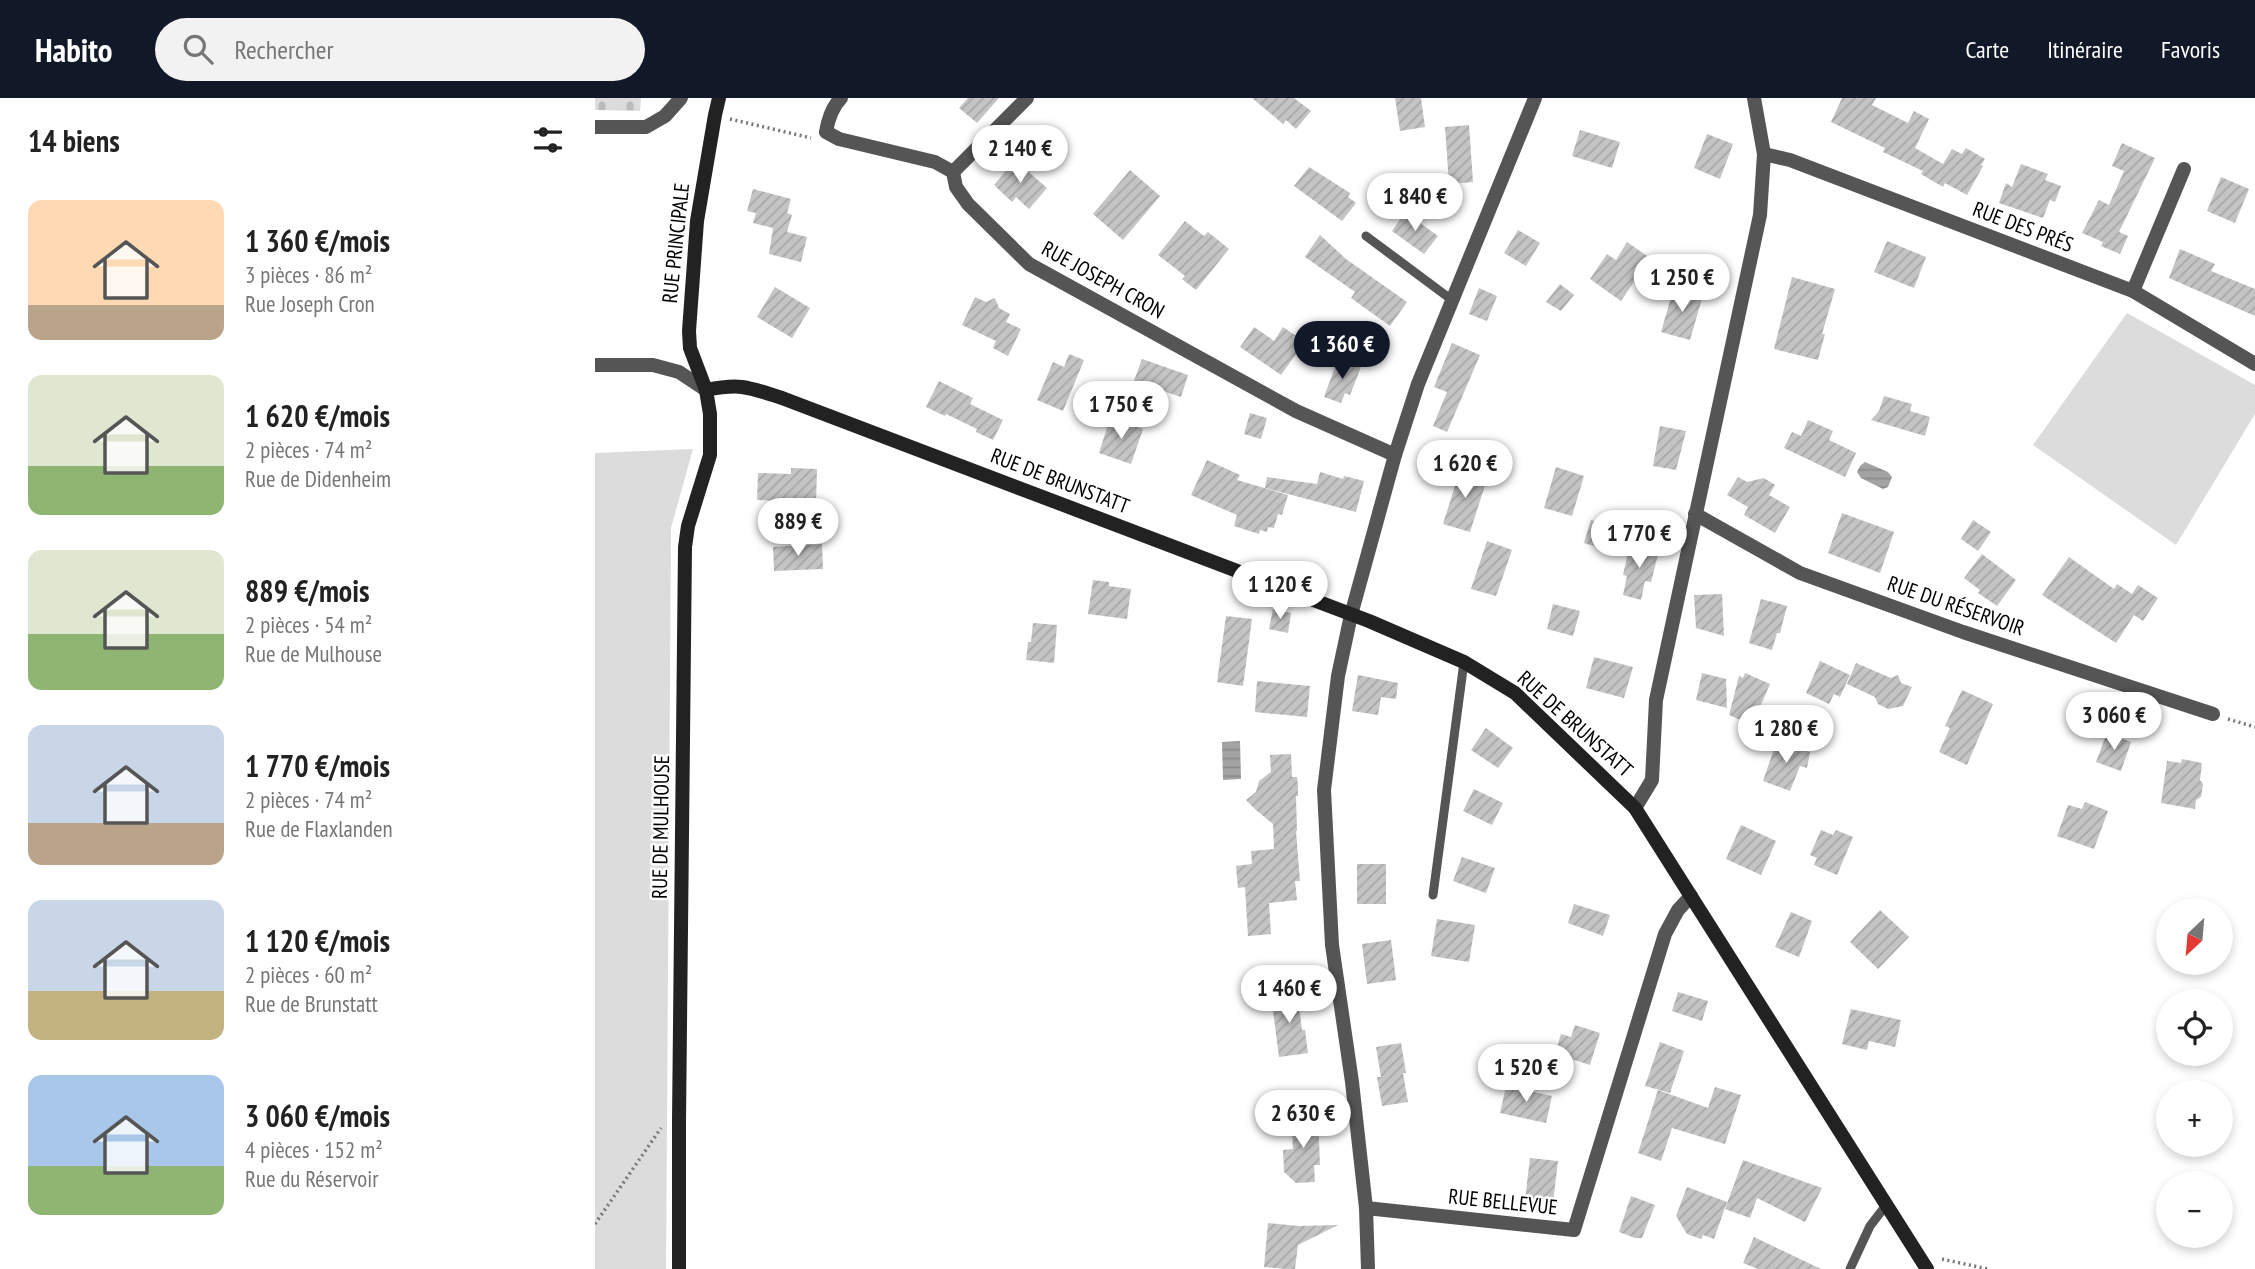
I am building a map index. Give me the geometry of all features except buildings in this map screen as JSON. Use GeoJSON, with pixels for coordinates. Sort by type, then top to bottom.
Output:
{"type":"FeatureCollection","features":[{"type":"Feature","properties":{"kind":"main road","name":"RUE PRINCIPALE"},"geometry":{"type":"LineString","coordinates":[[706,390],[694,360],[689,331],[697,221],[719,98]]}},
{"type":"Feature","properties":{"kind":"main road","name":"RUE DE BRUNSTATT"},"geometry":{"type":"LineString","coordinates":[[706,390],[731,385],[782,398],[1352,615],[1464,662],[1515,692],[1635,808],[1924,1265]]}},
{"type":"Feature","properties":{"kind":"main road","name":"RUE DE MULHOUSE"},"geometry":{"type":"LineString","coordinates":[[679,1269],[685,547],[688,526],[710,455],[711,437],[706,390]]}},
{"type":"Feature","properties":{"kind":"street"},"geometry":{"type":"LineString","coordinates":[[595,127],[646,127],[664,116],[681,98]]}},
{"type":"Feature","properties":{"kind":"street"},"geometry":{"type":"LineString","coordinates":[[841,98],[836,103],[827,126],[839,139],[935,162],[953,172],[1027,98]]}},
{"type":"Feature","properties":{"kind":"street"},"geometry":{"type":"LineString","coordinates":[[1368,1269],[1366,1208],[1352,1082],[1332,945],[1324,790],[1338,676],[1395,455],[1418,384],[1535,98]]}},
{"type":"Feature","properties":{"kind":"street"},"geometry":{"type":"LineString","coordinates":[[1635,808],[1652,780],[1656,700],[1760,215],[1764,154],[1754,98]]}},
{"type":"Feature","properties":{"kind":"street","name":"RUE DES PRÉS"},"geometry":{"type":"LineString","coordinates":[[1764,154],[1790,160],[2133,291],[2255,364]]}},
{"type":"Feature","properties":{"kind":"street"},"geometry":{"type":"LineString","coordinates":[[2133,291],[2184,169]]}},
{"type":"Feature","properties":{"kind":"street","name":"RUE JOSEPH CRON"},"geometry":{"type":"LineString","coordinates":[[953,172],[956,187],[968,204],[1029,264],[1296,411],[1395,455]]}},
{"type":"Feature","properties":{"kind":"street"},"geometry":{"type":"LineString","coordinates":[[595,365],[653,365],[679,372],[706,390]]}},
{"type":"Feature","properties":{"kind":"street","name":"RUE DU RÉSERVOIR"},"geometry":{"type":"LineString","coordinates":[[1695,514],[1800,573],[1963,632],[2213,714]]}},
{"type":"Feature","properties":{"kind":"street","name":"RUE BELLEVUE"},"geometry":{"type":"LineString","coordinates":[[1366,1208],[1574,1230],[1665,934],[1678,910],[1691,896]]}},
{"type":"Feature","properties":{"kind":"lane"},"geometry":{"type":"LineString","coordinates":[[1366,236],[1452,300]]}},
{"type":"Feature","properties":{"kind":"lane"},"geometry":{"type":"LineString","coordinates":[[1433,895],[1464,662]]}},
{"type":"Feature","properties":{"kind":"lane"},"geometry":{"type":"LineString","coordinates":[[1850,1269],[1870,1226],[1887,1204]]}},
{"type":"Feature","properties":{"kind":"path"},"geometry":{"type":"LineString","coordinates":[[754,124],[810,139],[827,126]]}},
{"type":"Feature","properties":{"kind":"path"},"geometry":{"type":"LineString","coordinates":[[2213,714],[2255,727]]}},
{"type":"Feature","properties":{"kind":"path"},"geometry":{"type":"LineString","coordinates":[[595,1224],[658,1129],[679,1121]]}},
{"type":"Feature","properties":{"kind":"path"},"geometry":{"type":"LineString","coordinates":[[1924,1265],[1944,1259],[1988,1269]]}},
{"type":"Feature","properties":{"kind":"green space"},"geometry":{"type":"Polygon","coordinates":[[[595,98],[641,98],[640,111],[595,110],[595,98]]]}},
{"type":"Feature","properties":{"kind":"green space"},"geometry":{"type":"Polygon","coordinates":[[[2127,313],[2255,385],[2255,414],[2176,545],[2033,445],[2127,313]]]}},
{"type":"Feature","properties":{"kind":"green space"},"geometry":{"type":"Polygon","coordinates":[[[693,449],[671,528],[666,1269],[595,1269],[595,453],[693,449]]]}},
{"type":"Feature","properties":{"kind":"shaded area"},"geometry":{"type":"Polygon","coordinates":[[[1865,462],[1888,472],[1892,477],[1888,487],[1883,489],[1861,478],[1857,472],[1865,462]]]}},
{"type":"Feature","properties":{"kind":"shaded area"},"geometry":{"type":"Polygon","coordinates":[[[1240,741],[1241,779],[1223,780],[1222,742],[1240,741]]]}}]}
